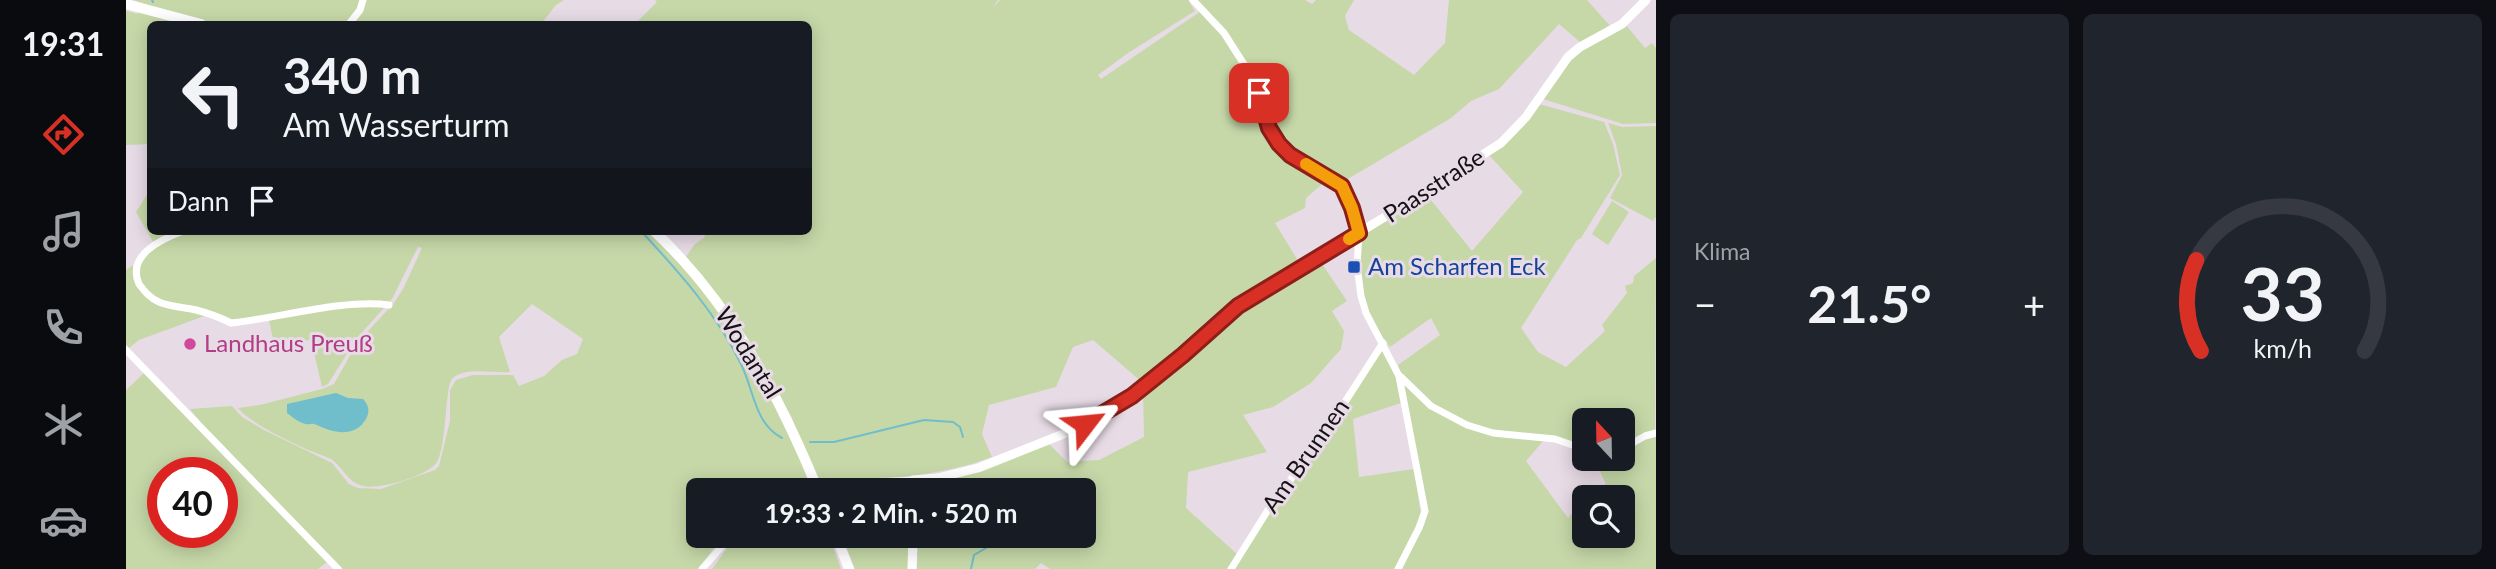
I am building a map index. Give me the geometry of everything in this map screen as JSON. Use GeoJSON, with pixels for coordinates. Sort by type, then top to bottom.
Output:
{"type":"FeatureCollection","features":[{"type":"Feature","properties":{"kind":"main road"},"geometry":{"type":"LineString","coordinates":[[126,4],[190,21]]}},
{"type":"Feature","properties":{"kind":"main road","name":"Wodantal"},"geometry":{"type":"LineString","coordinates":[[658,235],[678,253],[710,293],[760,366],[791,425],[811,478]]}},
{"type":"Feature","properties":{"kind":"main road"},"geometry":{"type":"LineString","coordinates":[[841,548],[849,569]]}},
{"type":"Feature","properties":{"kind":"street"},"geometry":{"type":"LineString","coordinates":[[351,21],[360,10],[363,0]]}},
{"type":"Feature","properties":{"kind":"street"},"geometry":{"type":"LineString","coordinates":[[1193,0],[1224,33],[1247,69],[1260,95],[1269,128],[1279,144],[1290,155],[1342,186],[1352,208],[1359,233],[1357,267],[1361,296],[1366,313],[1399,376],[1425,511],[1398,569]]}},
{"type":"Feature","properties":{"kind":"street","name":"Paasstraße"},"geometry":{"type":"LineString","coordinates":[[940,478],[978,468],[1066,433],[1114,409],[1183,355],[1238,306],[1501,143],[1520,124],[1568,57],[1580,47],[1622,24],[1646,0]]}},
{"type":"Feature","properties":{"kind":"street"},"geometry":{"type":"LineString","coordinates":[[173,235],[145,251],[135,263],[135,276],[141,287],[149,297],[161,303],[216,316],[231,323],[345,306],[376,303],[389,305]]}},
{"type":"Feature","properties":{"kind":"street","name":"Am Brunnen"},"geometry":{"type":"LineString","coordinates":[[1231,569],[1268,510],[1322,436],[1383,344]]}},
{"type":"Feature","properties":{"kind":"street"},"geometry":{"type":"LineString","coordinates":[[126,350],[338,569]]}},
{"type":"Feature","properties":{"kind":"street"},"geometry":{"type":"LineString","coordinates":[[1399,376],[1431,406],[1467,425],[1493,433],[1555,439],[1572,445]]}},
{"type":"Feature","properties":{"kind":"street"},"geometry":{"type":"LineString","coordinates":[[1635,442],[1656,433]]}},
{"type":"Feature","properties":{"kind":"street"},"geometry":{"type":"LineString","coordinates":[[702,569],[720,548]]}},
{"type":"Feature","properties":{"kind":"street"},"geometry":{"type":"LineString","coordinates":[[912,569],[913,548]]}},
{"type":"Feature","properties":{"kind":"green space"},"geometry":{"type":"Polygon","coordinates":[[[133,0],[361,0],[349,21],[147,21],[147,144],[126,145],[126,11],[138,14],[143,3],[133,0]]]}},
{"type":"Feature","properties":{"kind":"green space"},"geometry":{"type":"Polygon","coordinates":[[[365,0],[564,0],[556,5],[543,21],[353,21],[365,0]]]}},
{"type":"Feature","properties":{"kind":"green space"},"geometry":{"type":"Polygon","coordinates":[[[655,0],[998,0],[993,7],[1000,0],[1188,0],[1195,11],[1128,53],[1098,75],[1101,79],[1201,11],[1221,33],[1246,69],[1276,145],[1327,180],[1306,198],[1305,208],[1275,223],[1300,264],[1235,305],[1143,383],[1093,340],[1073,347],[1056,387],[989,405],[982,434],[992,457],[962,466],[899,477],[815,478],[791,416],[735,323],[685,258],[704,235],[812,235],[812,21],[638,21],[657,2],[655,0]]]}},
{"type":"Feature","properties":{"kind":"green space"},"geometry":{"type":"Polygon","coordinates":[[[1197,0],[1305,0],[1312,4],[1316,0],[1354,0],[1345,16],[1349,30],[1414,75],[1445,43],[1449,0],[1587,0],[1611,27],[1581,43],[1559,24],[1499,89],[1471,101],[1451,118],[1341,183],[1292,154],[1281,143],[1270,128],[1249,68],[1197,0]]]}},
{"type":"Feature","properties":{"kind":"green space"},"geometry":{"type":"Polygon","coordinates":[[[1625,24],[1645,48],[1652,43],[1656,48],[1656,123],[1623,124],[1540,98],[1575,54],[1625,24]]]}},
{"type":"Feature","properties":{"kind":"green space"},"geometry":{"type":"Polygon","coordinates":[[[1539,104],[1604,122],[1613,144],[1620,175],[1521,328],[1538,352],[1566,367],[1605,331],[1602,325],[1627,293],[1625,286],[1633,283],[1634,276],[1656,258],[1655,431],[1635,441],[1635,408],[1572,408],[1572,444],[1494,431],[1469,423],[1431,404],[1401,373],[1398,365],[1440,335],[1431,318],[1390,347],[1370,315],[1363,293],[1360,268],[1364,235],[1427,195],[1472,251],[1523,192],[1488,154],[1515,135],[1539,104]]]}},
{"type":"Feature","properties":{"kind":"green space"},"geometry":{"type":"Polygon","coordinates":[[[1608,123],[1622,127],[1656,126],[1656,217],[1653,221],[1610,198],[1622,175],[1616,144],[1608,123]]]}},
{"type":"Feature","properties":{"kind":"green space"},"geometry":{"type":"Polygon","coordinates":[[[147,195],[147,231],[136,212],[147,195]]]}},
{"type":"Feature","properties":{"kind":"green space"},"geometry":{"type":"Polygon","coordinates":[[[1612,201],[1629,212],[1608,245],[1592,234],[1612,201]]]}},
{"type":"Feature","properties":{"kind":"green space"},"geometry":{"type":"Polygon","coordinates":[[[149,235],[170,235],[153,242],[149,235]]]}},
{"type":"Feature","properties":{"kind":"green space"},"geometry":{"type":"Polygon","coordinates":[[[178,235],[652,235],[697,282],[740,338],[764,378],[810,478],[686,478],[686,548],[714,548],[698,569],[343,569],[238,462],[238,457],[233,457],[210,434],[190,409],[232,406],[242,417],[264,430],[332,463],[349,484],[358,488],[381,489],[435,470],[439,466],[450,421],[450,390],[456,380],[473,375],[513,375],[519,386],[544,376],[562,360],[577,354],[583,339],[532,304],[499,337],[510,372],[472,372],[452,379],[448,392],[443,442],[437,462],[424,472],[403,481],[380,486],[363,486],[353,482],[331,459],[272,432],[238,408],[260,405],[334,384],[357,343],[394,303],[422,248],[418,247],[392,299],[357,338],[328,384],[322,387],[311,340],[274,344],[269,320],[231,321],[161,301],[142,286],[136,267],[146,252],[178,235]]]}},
{"type":"Feature","properties":{"kind":"green space"},"geometry":{"type":"Polygon","coordinates":[[[1320,261],[1347,301],[1332,311],[1344,331],[1341,349],[1311,383],[1273,407],[1243,415],[1267,452],[1188,472],[1186,508],[1237,554],[1383,348],[1396,379],[1401,403],[1353,419],[1359,477],[1414,469],[1421,515],[1395,569],[1050,569],[1041,563],[1035,569],[917,569],[918,548],[1096,548],[1096,478],[940,478],[1048,443],[1067,462],[1099,460],[1144,437],[1143,391],[1241,307],[1320,261]]]}},
{"type":"Feature","properties":{"kind":"green space"},"geometry":{"type":"Polygon","coordinates":[[[133,265],[133,276],[147,297],[207,315],[139,340],[129,348],[126,344],[126,270],[133,265]]]}},
{"type":"Feature","properties":{"kind":"green space"},"geometry":{"type":"Polygon","coordinates":[[[144,373],[225,457],[147,457],[147,548],[238,548],[238,470],[327,562],[318,569],[126,569],[126,390],[144,373]]]}},
{"type":"Feature","properties":{"kind":"green space"},"geometry":{"type":"Polygon","coordinates":[[[1406,385],[1465,426],[1544,440],[1526,461],[1568,518],[1572,513],[1572,548],[1635,548],[1635,485],[1604,485],[1600,471],[1635,471],[1635,443],[1656,435],[1656,569],[1402,569],[1427,514],[1403,387],[1406,385]]]}},
{"type":"Feature","properties":{"kind":"green space"},"geometry":{"type":"Polygon","coordinates":[[[727,548],[833,548],[841,569],[712,569],[727,548]]]}},
{"type":"Feature","properties":{"kind":"green space"},"geometry":{"type":"Polygon","coordinates":[[[847,548],[908,548],[908,569],[855,569],[847,548]]]}},
{"type":"Feature","properties":{"kind":"water"},"geometry":{"type":"Polygon","coordinates":[[[336,393],[348,398],[363,399],[367,404],[367,416],[356,429],[343,432],[330,430],[306,424],[287,413],[287,404],[336,393]]]}},
{"type":"Feature","properties":{"kind":"waterway"},"geometry":{"type":"LineString","coordinates":[[645,235],[683,278],[720,327],[741,364],[760,415],[773,432],[782,438]]}},
{"type":"Feature","properties":{"kind":"waterway"},"geometry":{"type":"LineString","coordinates":[[810,442],[834,442],[924,420],[953,422],[960,427],[963,437]]}},
{"type":"Feature","properties":{"kind":"waterway"},"geometry":{"type":"LineString","coordinates":[[971,569],[974,555],[986,548]]}},
{"type":"Feature","properties":{"kind":"slow traffic"},"geometry":{"type":"LineString","coordinates":[[1306,164],[1342,186],[1359,233],[1349,239]]}},
{"type":"Feature","properties":{"kind":"place","name":"Am Scharfen Eck"},"geometry":{"type":"Point","coordinates":[1354,267]}},
{"type":"Feature","properties":{"kind":"place","name":"Landhaus Preuß"},"geometry":{"type":"Point","coordinates":[190,344]}},
{"type":"Feature","properties":{"kind":"route"},"geometry":{"type":"LineString","coordinates":[[1085,424],[1132,396],[1238,306],[1359,233],[1342,186],[1290,155],[1279,144],[1269,128],[1259,93]]}}]}
